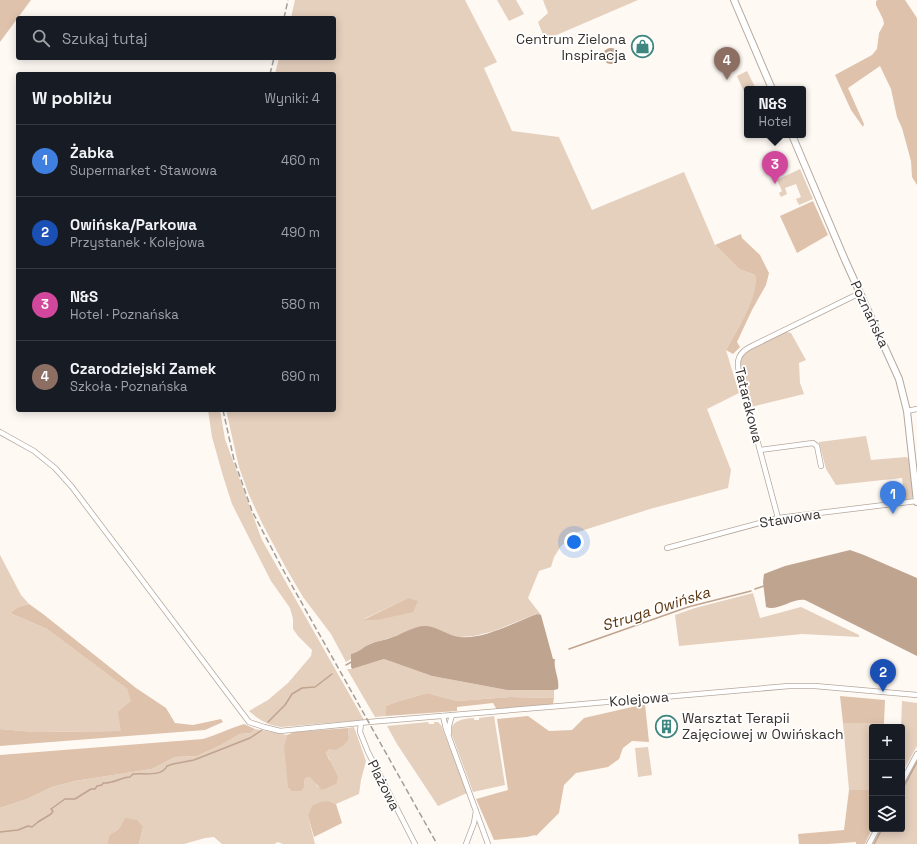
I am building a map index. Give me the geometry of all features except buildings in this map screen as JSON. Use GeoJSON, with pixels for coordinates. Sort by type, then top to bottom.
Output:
{"type":"FeatureCollection","features":[{"type":"Feature","properties":{"kind":"main road"},"geometry":{"type":"LineString","coordinates":[[734,0],[771,86]]}},
{"type":"Feature","properties":{"kind":"main road","name":"Poznańska"},"geometry":{"type":"LineString","coordinates":[[793,138],[860,293],[897,374],[904,394],[917,501]]}},
{"type":"Feature","properties":{"kind":"street","name":"Tatarakowa"},"geometry":{"type":"LineString","coordinates":[[778,518],[738,367],[738,359],[741,353],[750,347],[860,293]]}},
{"type":"Feature","properties":{"kind":"street"},"geometry":{"type":"LineString","coordinates":[[907,411],[917,409]]}},
{"type":"Feature","properties":{"kind":"street","name":"Kolejowa"},"geometry":{"type":"LineString","coordinates":[[0,432],[34,451],[56,468],[72,487],[249,722],[280,731],[789,686],[815,686],[917,695]]}},
{"type":"Feature","properties":{"kind":"street"},"geometry":{"type":"LineString","coordinates":[[760,450],[813,443],[817,446],[821,466]]}},
{"type":"Feature","properties":{"kind":"street","name":"Stawowa"},"geometry":{"type":"LineString","coordinates":[[667,548],[778,518],[917,501]]}},
{"type":"Feature","properties":{"kind":"street"},"geometry":{"type":"LineString","coordinates":[[448,734],[452,715]]}},
{"type":"Feature","properties":{"kind":"street"},"geometry":{"type":"LineString","coordinates":[[443,716],[448,734],[488,844]]}},
{"type":"Feature","properties":{"kind":"street","name":"Plażowa"},"geometry":{"type":"LineString","coordinates":[[361,723],[360,732],[368,752],[415,844]]}},
{"type":"Feature","properties":{"kind":"street"},"geometry":{"type":"LineString","coordinates":[[905,776],[917,754]]}},
{"type":"Feature","properties":{"kind":"street"},"geometry":{"type":"LineString","coordinates":[[466,844],[473,825],[476,810]]}},
{"type":"Feature","properties":{"kind":"street"},"geometry":{"type":"LineString","coordinates":[[473,825],[477,824],[481,826]]}},
{"type":"Feature","properties":{"kind":"street"},"geometry":{"type":"LineString","coordinates":[[869,844],[875,832]]}},
{"type":"Feature","properties":{"kind":"shaded area"},"geometry":{"type":"Polygon","coordinates":[[[0,0],[31,0],[19,16],[16,16],[16,20],[0,42],[0,0]]]}},
{"type":"Feature","properties":{"kind":"shaded area"},"geometry":{"type":"Polygon","coordinates":[[[295,0],[465,0],[497,62],[484,68],[512,131],[559,137],[592,210],[684,172],[715,245],[739,269],[755,275],[754,294],[746,314],[726,350],[739,393],[707,409],[731,470],[728,488],[650,509],[578,532],[561,546],[554,557],[551,567],[539,571],[528,598],[541,615],[536,614],[494,631],[474,636],[460,637],[441,632],[431,627],[414,628],[393,637],[369,644],[359,652],[351,654],[351,659],[346,662],[331,634],[303,597],[263,525],[249,495],[239,467],[226,412],[336,412],[336,72],[276,72],[278,60],[336,60],[336,16],[291,16],[295,0]],[[408,598],[364,619],[377,620],[408,598]]]}},
{"type":"Feature","properties":{"kind":"shaded area"},"geometry":{"type":"Polygon","coordinates":[[[497,0],[516,0],[524,14],[509,21],[497,0]]]}},
{"type":"Feature","properties":{"kind":"shaded area"},"geometry":{"type":"Polygon","coordinates":[[[543,0],[638,0],[545,40],[538,22],[548,13],[543,0]]]}},
{"type":"Feature","properties":{"kind":"shaded area"},"geometry":{"type":"Polygon","coordinates":[[[905,0],[917,18],[917,185],[912,177],[911,161],[902,128],[897,117],[891,89],[880,66],[848,88],[864,124],[863,127],[851,110],[835,75],[872,55],[877,49],[879,33],[884,24],[876,5],[876,1],[905,0]]]}},
{"type":"Feature","properties":{"kind":"shaded area"},"geometry":{"type":"Polygon","coordinates":[[[608,48],[614,48],[619,53],[617,62],[614,64],[608,64],[603,59],[603,53],[608,48]]]}},
{"type":"Feature","properties":{"kind":"shaded area"},"geometry":{"type":"Polygon","coordinates":[[[747,71],[754,86],[744,86],[744,92],[737,76],[747,71]]]}},
{"type":"Feature","properties":{"kind":"shaded area"},"geometry":{"type":"Polygon","coordinates":[[[800,169],[813,199],[799,205],[796,199],[801,197],[796,184],[785,188],[787,194],[781,197],[779,193],[782,191],[777,180],[800,169]]]}},
{"type":"Feature","properties":{"kind":"shaded area"},"geometry":{"type":"Polygon","coordinates":[[[813,201],[828,235],[797,253],[780,216],[813,201]]]}},
{"type":"Feature","properties":{"kind":"shaded area"},"geometry":{"type":"Polygon","coordinates":[[[741,234],[742,238],[760,255],[769,273],[766,285],[737,342],[740,347],[733,354],[726,350],[746,313],[754,293],[755,275],[739,269],[715,245],[741,234]]]}},
{"type":"Feature","properties":{"kind":"shaded area"},"geometry":{"type":"Polygon","coordinates":[[[786,332],[791,333],[806,360],[799,363],[800,383],[804,394],[751,407],[741,373],[740,360],[745,353],[786,332]]]}},
{"type":"Feature","properties":{"kind":"shaded area"},"geometry":{"type":"Polygon","coordinates":[[[208,412],[220,412],[225,439],[262,540],[364,720],[281,727],[264,722],[249,711],[268,700],[288,683],[311,656],[312,650],[293,629],[293,619],[290,608],[271,581],[232,504],[212,437],[208,412]]]}},
{"type":"Feature","properties":{"kind":"shaded area"},"geometry":{"type":"Polygon","coordinates":[[[866,436],[871,460],[906,457],[909,459],[913,496],[910,501],[901,501],[900,499],[904,494],[902,478],[836,485],[826,469],[819,442],[866,436]]]}},
{"type":"Feature","properties":{"kind":"shaded area"},"geometry":{"type":"Polygon","coordinates":[[[850,550],[917,578],[917,656],[805,600],[795,601],[775,608],[766,607],[763,582],[764,574],[785,566],[850,550]]]}},
{"type":"Feature","properties":{"kind":"shaded area"},"geometry":{"type":"Polygon","coordinates":[[[0,555],[21,595],[29,604],[18,607],[10,613],[47,629],[127,689],[132,701],[121,731],[35,732],[0,729],[0,555]]]}},
{"type":"Feature","properties":{"kind":"shaded area"},"geometry":{"type":"Polygon","coordinates":[[[753,593],[760,618],[801,607],[859,635],[859,637],[802,634],[679,646],[675,615],[695,608],[753,593]]]}},
{"type":"Feature","properties":{"kind":"shaded area"},"geometry":{"type":"Polygon","coordinates":[[[408,598],[418,601],[413,612],[377,620],[363,620],[408,598]]]}},
{"type":"Feature","properties":{"kind":"shaded area"},"geometry":{"type":"Polygon","coordinates":[[[29,604],[136,688],[166,708],[175,723],[193,725],[221,719],[223,722],[205,730],[0,746],[0,729],[35,732],[121,731],[118,712],[131,701],[127,689],[47,629],[10,613],[18,607],[29,604]]]}},
{"type":"Feature","properties":{"kind":"shaded area"},"geometry":{"type":"Polygon","coordinates":[[[537,614],[541,615],[553,659],[555,659],[558,689],[507,690],[432,676],[384,659],[352,669],[351,667],[351,654],[370,644],[417,627],[428,626],[456,636],[469,637],[499,630],[537,614]]]}},
{"type":"Feature","properties":{"kind":"shaded area"},"geometry":{"type":"Polygon","coordinates":[[[384,659],[432,676],[507,690],[554,690],[554,698],[510,697],[457,701],[427,693],[386,706],[386,716],[375,717],[347,669],[352,669],[384,659]]]}},
{"type":"Feature","properties":{"kind":"shaded area"},"geometry":{"type":"Polygon","coordinates":[[[427,693],[457,701],[510,697],[554,698],[553,704],[497,710],[493,703],[457,707],[457,711],[386,716],[386,706],[427,693]]]}},
{"type":"Feature","properties":{"kind":"shaded area"},"geometry":{"type":"Polygon","coordinates":[[[840,696],[885,700],[884,723],[843,723],[840,696]]]}},
{"type":"Feature","properties":{"kind":"shaded area"},"geometry":{"type":"Polygon","coordinates":[[[902,701],[917,703],[917,746],[905,768],[905,724],[901,724],[902,701]]]}},
{"type":"Feature","properties":{"kind":"shaded area"},"geometry":{"type":"Polygon","coordinates":[[[645,704],[649,742],[632,741],[623,748],[619,759],[608,767],[576,773],[564,785],[559,813],[536,836],[494,840],[476,799],[508,790],[497,719],[528,716],[549,731],[572,730],[584,718],[645,704]]]}},
{"type":"Feature","properties":{"kind":"shaded area"},"geometry":{"type":"Polygon","coordinates":[[[494,716],[505,785],[473,792],[452,735],[453,726],[461,720],[474,718],[474,720],[479,720],[479,718],[494,716]]]}},
{"type":"Feature","properties":{"kind":"shaded area"},"geometry":{"type":"Polygon","coordinates":[[[428,722],[429,724],[434,724],[434,722],[438,722],[441,725],[467,793],[438,806],[397,744],[387,726],[428,722]]]}},
{"type":"Feature","properties":{"kind":"shaded area"},"geometry":{"type":"Polygon","coordinates":[[[843,723],[884,723],[869,724],[869,790],[849,790],[843,723]]]}},
{"type":"Feature","properties":{"kind":"shaded area"},"geometry":{"type":"Polygon","coordinates":[[[244,724],[255,729],[251,733],[240,734],[197,756],[175,757],[152,769],[75,781],[52,787],[27,799],[0,808],[0,755],[203,739],[244,724]]]}},
{"type":"Feature","properties":{"kind":"shaded area"},"geometry":{"type":"Polygon","coordinates":[[[354,727],[366,761],[359,794],[336,804],[329,801],[308,816],[315,844],[283,844],[278,842],[274,844],[222,844],[214,837],[184,844],[139,844],[143,827],[121,828],[113,833],[107,844],[0,844],[0,808],[27,799],[52,787],[75,781],[152,769],[175,757],[197,756],[240,734],[251,733],[255,729],[287,735],[284,745],[304,787],[305,778],[310,776],[318,787],[330,760],[326,753],[349,738],[348,728],[354,727]]]}},
{"type":"Feature","properties":{"kind":"shaded area"},"geometry":{"type":"Polygon","coordinates":[[[348,728],[349,738],[344,745],[336,750],[330,749],[326,753],[338,777],[336,784],[322,790],[310,777],[305,778],[304,787],[301,791],[292,791],[288,787],[284,745],[287,735],[295,732],[348,728]]]}},
{"type":"Feature","properties":{"kind":"shaded area"},"geometry":{"type":"Polygon","coordinates":[[[648,747],[652,775],[638,777],[635,748],[648,747]]]}},
{"type":"Feature","properties":{"kind":"shaded area"},"geometry":{"type":"Polygon","coordinates":[[[917,759],[917,844],[872,844],[878,832],[905,832],[905,781],[917,759]]]}},
{"type":"Feature","properties":{"kind":"shaded area"},"geometry":{"type":"Polygon","coordinates":[[[849,790],[869,790],[869,832],[871,832],[865,844],[856,844],[856,842],[799,844],[798,834],[844,830],[849,790]]]}},
{"type":"Feature","properties":{"kind":"shaded area"},"geometry":{"type":"Polygon","coordinates":[[[329,801],[336,804],[342,823],[314,837],[308,816],[312,806],[320,802],[329,801]]]}},
{"type":"Feature","properties":{"kind":"shaded area"},"geometry":{"type":"Polygon","coordinates":[[[125,818],[137,820],[143,827],[139,844],[107,844],[110,835],[120,828],[125,818]]]}},
{"type":"Feature","properties":{"kind":"waterway","name":"Struga Owińska"},"geometry":{"type":"LineString","coordinates":[[755,589],[764,586]]}},
{"type":"Feature","properties":{"kind":"waterway","name":"Struga Owińska"},"geometry":{"type":"LineString","coordinates":[[569,649],[688,607],[751,591]]}},
{"type":"Feature","properties":{"kind":"waterway"},"geometry":{"type":"LineString","coordinates":[[346,665],[353,661]]}},
{"type":"Feature","properties":{"kind":"waterway"},"geometry":{"type":"LineString","coordinates":[[268,722],[285,705],[292,694],[302,688],[315,687],[332,674]]}},
{"type":"Feature","properties":{"kind":"waterway","name":"Struga Owińska"},"geometry":{"type":"LineString","coordinates":[[0,832],[18,830],[28,826],[32,827],[51,814],[53,811],[51,809],[65,799],[75,799],[91,789],[95,789],[103,783],[130,777],[133,774],[152,774],[161,772],[167,766],[194,760],[250,738],[262,730]]}},
{"type":"Feature","properties":{"kind":"waterway"},"geometry":{"type":"LineString","coordinates":[[905,784],[917,762]]}},
{"type":"Feature","properties":{"kind":"waterway"},"geometry":{"type":"LineString","coordinates":[[874,844],[880,832]]}},
{"type":"Feature","properties":{"kind":"railway"},"geometry":{"type":"LineString","coordinates":[[284,16],[288,0]]}},
{"type":"Feature","properties":{"kind":"railway"},"geometry":{"type":"LineString","coordinates":[[270,72],[274,60]]}},
{"type":"Feature","properties":{"kind":"railway"},"geometry":{"type":"LineString","coordinates":[[223,412],[234,460],[252,511],[281,566],[437,844]]}},
{"type":"Feature","properties":{"kind":"place","name":"Centrum Zielona Inspiracja"},"geometry":{"type":"Point","coordinates":[642,47]}},
{"type":"Feature","properties":{"kind":"place","name":"Czarodziejski Zamek"},"geometry":{"type":"Point","coordinates":[727,80]}},
{"type":"Feature","properties":{"kind":"place","name":"N&S"},"geometry":{"type":"Point","coordinates":[775,184]}},
{"type":"Feature","properties":{"kind":"place","name":"Żabka"},"geometry":{"type":"Point","coordinates":[893,514]}},
{"type":"Feature","properties":{"kind":"place","name":"Owińska/Parkowa"},"geometry":{"type":"Point","coordinates":[883,692]}},
{"type":"Feature","properties":{"kind":"place","name":"Warsztat Terapii Zajęciowej w Owińskach"},"geometry":{"type":"Point","coordinates":[666,726]}}]}
